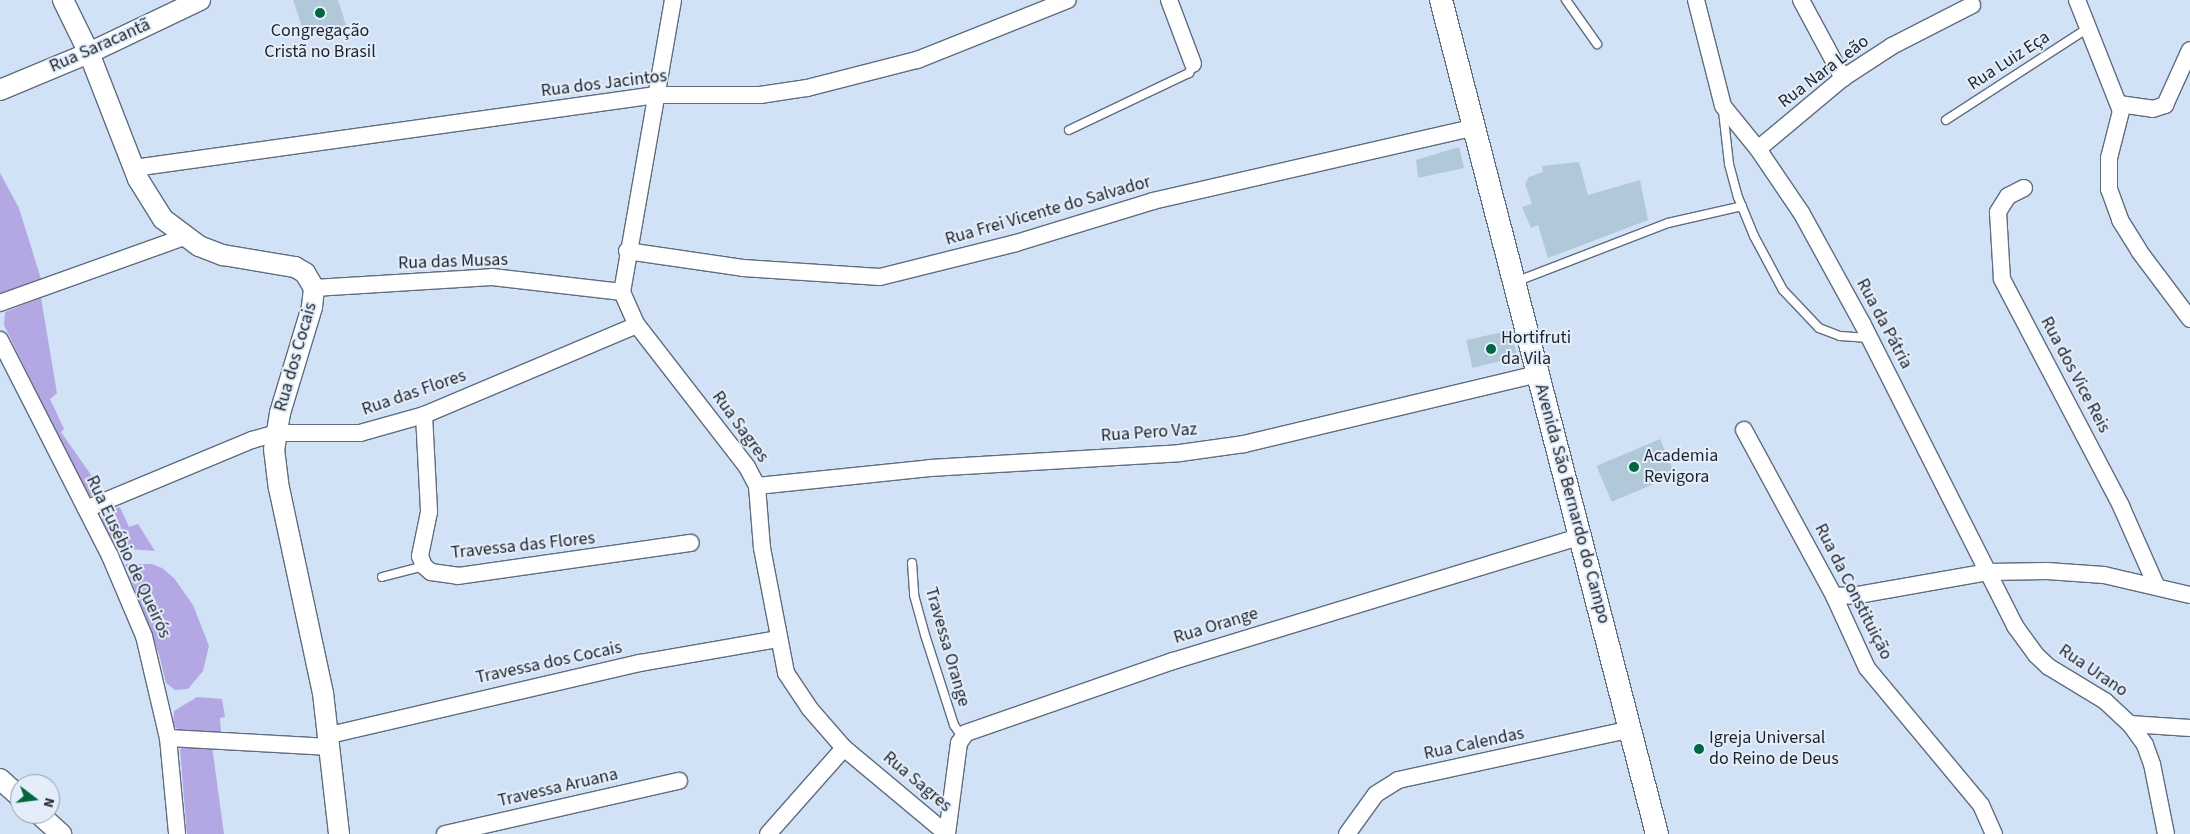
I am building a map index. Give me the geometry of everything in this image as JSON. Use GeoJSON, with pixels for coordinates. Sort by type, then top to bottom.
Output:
{"type":"FeatureCollection","features":[{"type":"Feature","properties":{"kind":"main road","name":"Avenida São Bernardo do Campo"},"geometry":{"type":"LineString","coordinates":[[1441,0],[1537,374],[1632,729],[1657,834]]}},
{"type":"Feature","properties":{"kind":"street","name":"Rua dos Cocais"},"geometry":{"type":"LineString","coordinates":[[62,0],[89,53],[134,168],[163,219],[184,237],[223,255],[295,267],[305,273],[314,288],[276,433],[274,449],[279,488],[330,741],[339,834]]}},
{"type":"Feature","properties":{"kind":"street","name":"Rua Saracantã"},"geometry":{"type":"LineString","coordinates":[[0,90],[89,53],[200,0]]}},
{"type":"Feature","properties":{"kind":"street"},"geometry":{"type":"LineString","coordinates":[[622,292],[627,252],[673,0]]}},
{"type":"Feature","properties":{"kind":"street","name":"Rua dos Jacintos"},"geometry":{"type":"LineString","coordinates":[[134,168],[656,95],[760,95],[845,79],[918,60],[1068,0]]}},
{"type":"Feature","properties":{"kind":"street"},"geometry":{"type":"LineString","coordinates":[[1170,0],[1193,64]]}},
{"type":"Feature","properties":{"kind":"street"},"geometry":{"type":"LineString","coordinates":[[1696,0],[1723,106]]}},
{"type":"Feature","properties":{"kind":"street"},"geometry":{"type":"LineString","coordinates":[[1801,0],[1843,78]]}},
{"type":"Feature","properties":{"kind":"street"},"geometry":{"type":"LineString","coordinates":[[2077,0],[2119,104],[2120,118],[2109,158],[2109,189],[2120,220],[2139,251],[2190,319]]}},
{"type":"Feature","properties":{"kind":"street","name":"Rua Nara Leão"},"geometry":{"type":"LineString","coordinates":[[1758,149],[1843,78],[1892,46],[1972,5]]}},
{"type":"Feature","properties":{"kind":"street"},"geometry":{"type":"LineString","coordinates":[[2119,104],[2153,109],[2165,105],[2190,50]]}},
{"type":"Feature","properties":{"kind":"street","name":"Rua da Pátria"},"geometry":{"type":"LineString","coordinates":[[1723,106],[1758,149],[1802,214],[1869,338],[1990,572]]}},
{"type":"Feature","properties":{"kind":"street","name":"Rua Frei Vicente do Salvador"},"geometry":{"type":"LineString","coordinates":[[627,252],[743,268],[880,277],[1016,243],[1154,201],[1475,127]]}},
{"type":"Feature","properties":{"kind":"street","name":"Rua dos Vice Reis"},"geometry":{"type":"LineString","coordinates":[[2024,188],[2008,196],[1998,212],[2002,279],[2121,506],[2156,585]]}},
{"type":"Feature","properties":{"kind":"street"},"geometry":{"type":"LineString","coordinates":[[0,303],[184,237]]}},
{"type":"Feature","properties":{"kind":"street","name":"Rua das Musas"},"geometry":{"type":"LineString","coordinates":[[314,288],[492,277],[622,292]]}},
{"type":"Feature","properties":{"kind":"street","name":"Rua Sagres"},"geometry":{"type":"LineString","coordinates":[[622,292],[637,325],[747,467],[757,486],[762,548],[786,673],[826,729],[844,748],[947,834]]}},
{"type":"Feature","properties":{"kind":"street","name":"Rua das Flores"},"geometry":{"type":"LineString","coordinates":[[86,509],[252,440],[276,433],[360,433],[424,415],[637,325]]}},
{"type":"Feature","properties":{"kind":"street","name":"Rua Eusébio de Queirós"},"geometry":{"type":"LineString","coordinates":[[0,340],[86,509],[144,636],[168,738],[177,834]]}},
{"type":"Feature","properties":{"kind":"street","name":"Rua Pero Vaz"},"geometry":{"type":"LineString","coordinates":[[757,486],[930,468],[1190,452],[1244,444],[1537,374]]}},
{"type":"Feature","properties":{"kind":"street","name":"Travessa das Flores"},"geometry":{"type":"LineString","coordinates":[[424,415],[430,512],[420,556],[424,566],[431,572],[458,576],[691,543]]}},
{"type":"Feature","properties":{"kind":"street","name":"Rua da Constituição"},"geometry":{"type":"LineString","coordinates":[[1744,430],[1834,596],[1867,668],[1981,805],[1994,834]]}},
{"type":"Feature","properties":{"kind":"street","name":"Rua Orange"},"geometry":{"type":"LineString","coordinates":[[962,736],[1173,661],[1581,536]]}},
{"type":"Feature","properties":{"kind":"street"},"geometry":{"type":"LineString","coordinates":[[1834,596],[1858,595],[1990,572],[2094,574],[2156,585],[2190,594]]}},
{"type":"Feature","properties":{"kind":"street","name":"Rua Urano"},"geometry":{"type":"LineString","coordinates":[[1990,572],[2016,626],[2036,655],[2105,701],[2130,724],[2190,728]]}},
{"type":"Feature","properties":{"kind":"street","name":"Travessa dos Cocais"},"geometry":{"type":"LineString","coordinates":[[168,738],[330,741],[640,663],[778,639]]}},
{"type":"Feature","properties":{"kind":"street"},"geometry":{"type":"LineString","coordinates":[[2130,724],[2145,745],[2152,764],[2166,834]]}},
{"type":"Feature","properties":{"kind":"street","name":"Rua Calendas"},"geometry":{"type":"LineString","coordinates":[[1347,834],[1376,794],[1398,780],[1632,729]]}},
{"type":"Feature","properties":{"kind":"street"},"geometry":{"type":"LineString","coordinates":[[947,834],[962,736]]}},
{"type":"Feature","properties":{"kind":"street"},"geometry":{"type":"LineString","coordinates":[[768,834],[844,748]]}},
{"type":"Feature","properties":{"kind":"street"},"geometry":{"type":"LineString","coordinates":[[0,778],[10,788]]}},
{"type":"Feature","properties":{"kind":"street","name":"Travessa Aruana"},"geometry":{"type":"LineString","coordinates":[[445,834],[679,781]]}},
{"type":"Feature","properties":{"kind":"street"},"geometry":{"type":"LineString","coordinates":[[50,824],[61,834]]}},
{"type":"Feature","properties":{"kind":"lane"},"geometry":{"type":"LineString","coordinates":[[1566,0],[1597,44]]}},
{"type":"Feature","properties":{"kind":"lane","name":"Rua Luiz Eça"},"geometry":{"type":"LineString","coordinates":[[1946,120],[2088,28]]}},
{"type":"Feature","properties":{"kind":"lane"},"geometry":{"type":"LineString","coordinates":[[1069,130],[1189,73],[1193,64]]}},
{"type":"Feature","properties":{"kind":"lane"},"geometry":{"type":"LineString","coordinates":[[1723,106],[1729,164],[1742,206],[1754,236],[1783,290],[1819,328],[1840,336],[1869,338]]}},
{"type":"Feature","properties":{"kind":"lane"},"geometry":{"type":"LineString","coordinates":[[1514,283],[1668,223],[1742,206]]}},
{"type":"Feature","properties":{"kind":"lane","name":"Travessa Orange"},"geometry":{"type":"LineString","coordinates":[[912,563],[914,595],[925,636],[954,725],[962,736]]}},
{"type":"Feature","properties":{"kind":"lane"},"geometry":{"type":"LineString","coordinates":[[382,576],[424,566]]}},
{"type":"Feature","properties":{"kind":"shaded area"},"geometry":{"type":"Polygon","coordinates":[[[0,173],[19,208],[41,279],[0,294],[0,173]]]}},
{"type":"Feature","properties":{"kind":"shaded area"},"geometry":{"type":"Polygon","coordinates":[[[41,298],[57,393],[50,399],[64,429],[61,432],[103,492],[92,496],[86,495],[4,325],[5,312],[41,298]]]}},
{"type":"Feature","properties":{"kind":"shaded area"},"geometry":{"type":"Polygon","coordinates":[[[120,507],[129,527],[138,524],[155,551],[116,548],[101,522],[105,512],[120,507]]]}},
{"type":"Feature","properties":{"kind":"shaded area"},"geometry":{"type":"Polygon","coordinates":[[[125,564],[152,564],[162,568],[174,578],[193,605],[209,646],[203,671],[188,689],[175,690],[166,683],[159,654],[125,564]]]}},
{"type":"Feature","properties":{"kind":"shaded area"},"geometry":{"type":"Polygon","coordinates":[[[197,697],[222,699],[225,717],[220,718],[221,733],[180,731],[173,725],[174,711],[197,697]]]}},
{"type":"Feature","properties":{"kind":"shaded area"},"geometry":{"type":"Polygon","coordinates":[[[212,746],[224,834],[187,834],[180,750],[183,747],[212,746]]]}},
{"type":"Feature","properties":{"kind":"building","name":"Congregação Cristã no Brasil"},"geometry":{"type":"Polygon","coordinates":[[[293,0],[338,0],[346,25],[306,38],[293,0]]]}},
{"type":"Feature","properties":{"kind":"building"},"geometry":{"type":"Polygon","coordinates":[[[1459,147],[1464,168],[1418,178],[1416,160],[1459,147]]]}},
{"type":"Feature","properties":{"kind":"building"},"geometry":{"type":"Polygon","coordinates":[[[1579,162],[1588,195],[1640,180],[1648,220],[1548,258],[1538,225],[1531,228],[1522,207],[1532,204],[1525,184],[1529,177],[1543,172],[1542,166],[1579,162]]]}},
{"type":"Feature","properties":{"kind":"building","name":"Hortifruti da Vila"},"geometry":{"type":"Polygon","coordinates":[[[1511,330],[1517,357],[1472,368],[1466,340],[1511,330]]]}},
{"type":"Feature","properties":{"kind":"building","name":"Academia Revigora"},"geometry":{"type":"Polygon","coordinates":[[[1660,439],[1675,475],[1612,502],[1596,466],[1660,439]]]}},
{"type":"Feature","properties":{"kind":"place","name":"Congregação Cristã no Brasil"},"geometry":{"type":"Point","coordinates":[320,13]}},
{"type":"Feature","properties":{"kind":"place","name":"Hortifruti da Vila"},"geometry":{"type":"Point","coordinates":[1491,349]}},
{"type":"Feature","properties":{"kind":"place","name":"Academia Revigora"},"geometry":{"type":"Point","coordinates":[1634,467]}},
{"type":"Feature","properties":{"kind":"place","name":"Igreja Universal do Reino de Deus"},"geometry":{"type":"Point","coordinates":[1699,749]}}]}
